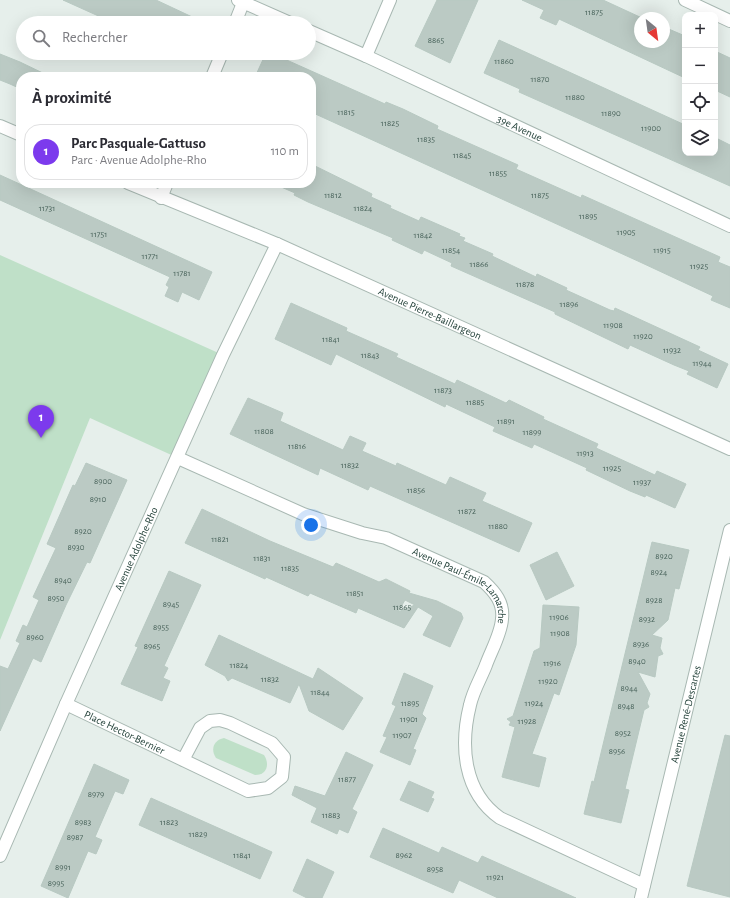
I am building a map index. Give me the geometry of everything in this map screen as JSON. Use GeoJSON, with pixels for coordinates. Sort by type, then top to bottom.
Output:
{"type":"FeatureCollection","features":[{"type":"Feature","properties":{"kind":"street"},"geometry":{"type":"LineString","coordinates":[[366,56],[390,0]]}},
{"type":"Feature","properties":{"kind":"street"},"geometry":{"type":"LineString","coordinates":[[685,0],[730,21]]}},
{"type":"Feature","properties":{"kind":"street"},"geometry":{"type":"LineString","coordinates":[[237,16],[241,1],[274,16]]}},
{"type":"Feature","properties":{"kind":"street","name":"39e Avenue"},"geometry":{"type":"LineString","coordinates":[[316,34],[730,226]]}},
{"type":"Feature","properties":{"kind":"street"},"geometry":{"type":"LineString","coordinates":[[214,72],[219,60]]}},
{"type":"Feature","properties":{"kind":"street"},"geometry":{"type":"LineString","coordinates":[[0,126],[16,133]]}},
{"type":"Feature","properties":{"kind":"street","name":"Avenue Pierre-Baillargeon"},"geometry":{"type":"LineString","coordinates":[[139,188],[277,244],[730,449]]}},
{"type":"Feature","properties":{"kind":"street"},"geometry":{"type":"LineString","coordinates":[[161,198],[165,188]]}},
{"type":"Feature","properties":{"kind":"street","name":"Avenue Adolphe-Rho"},"geometry":{"type":"LineString","coordinates":[[0,856],[66,704],[178,458],[223,355],[277,244]]}},
{"type":"Feature","properties":{"kind":"street","name":"Avenue Paul-Émile-Lamarche"},"geometry":{"type":"LineString","coordinates":[[178,458],[303,514],[362,533],[386,538],[484,582],[494,592],[501,604],[502,619],[470,703],[466,727],[466,753],[470,780],[479,798],[488,810],[500,818],[644,885]]}},
{"type":"Feature","properties":{"kind":"street","name":"Avenue René-Descartes"},"geometry":{"type":"LineString","coordinates":[[641,898],[730,530]]}},
{"type":"Feature","properties":{"kind":"street","name":"Place Hector-Bernier"},"geometry":{"type":"LineString","coordinates":[[66,704],[183,760],[248,791],[268,788],[282,777],[284,757],[272,743],[230,723],[220,720],[210,721],[200,728],[183,760]]}},
{"type":"Feature","properties":{"kind":"green space"},"geometry":{"type":"Polygon","coordinates":[[[0,255],[223,355],[178,458],[90,418],[0,640],[0,255]]]}},
{"type":"Feature","properties":{"kind":"green space"},"geometry":{"type":"Polygon","coordinates":[[[224,738],[264,755],[267,762],[265,771],[259,775],[255,775],[216,758],[213,751],[214,745],[224,738]]]}},
{"type":"Feature","properties":{"kind":"building"},"geometry":{"type":"Polygon","coordinates":[[[63,0],[156,0],[190,16],[98,16],[63,0]]]}},
{"type":"Feature","properties":{"kind":"building"},"geometry":{"type":"Polygon","coordinates":[[[437,0],[478,0],[450,63],[415,46],[437,0]]]}},
{"type":"Feature","properties":{"kind":"building"},"geometry":{"type":"Polygon","coordinates":[[[522,0],[603,0],[634,14],[634,48],[670,48],[670,30],[682,35],[682,77],[559,19],[556,25],[540,18],[544,10],[522,0]]]}},
{"type":"Feature","properties":{"kind":"building"},"geometry":{"type":"Polygon","coordinates":[[[499,40],[682,124],[682,156],[718,156],[718,139],[730,145],[730,186],[519,92],[520,89],[484,73],[499,40]]]}},
{"type":"Feature","properties":{"kind":"building"},"geometry":{"type":"Polygon","coordinates":[[[718,52],[730,58],[730,97],[718,91],[718,52]]]}},
{"type":"Feature","properties":{"kind":"building"},"geometry":{"type":"Polygon","coordinates":[[[0,54],[41,72],[16,72],[16,87],[0,80],[0,54]]]}},
{"type":"Feature","properties":{"kind":"building"},"geometry":{"type":"Polygon","coordinates":[[[263,60],[287,60],[313,72],[257,72],[263,60]]]}},
{"type":"Feature","properties":{"kind":"building"},"geometry":{"type":"Polygon","coordinates":[[[316,73],[385,104],[386,102],[403,109],[438,126],[437,129],[518,165],[516,169],[581,198],[582,195],[720,257],[718,262],[730,267],[730,308],[711,300],[713,296],[316,114],[316,73]]]}},
{"type":"Feature","properties":{"kind":"building"},"geometry":{"type":"Polygon","coordinates":[[[316,166],[372,194],[371,197],[391,206],[390,208],[419,221],[421,217],[460,234],[459,236],[465,238],[463,241],[493,254],[492,256],[536,277],[537,274],[567,288],[566,290],[610,310],[614,311],[615,308],[700,347],[698,350],[728,364],[717,388],[687,374],[689,371],[630,345],[628,349],[555,314],[555,312],[451,266],[452,263],[424,250],[422,254],[392,240],[393,238],[308,202],[294,195],[295,193],[284,188],[316,188],[316,166]]]}},
{"type":"Feature","properties":{"kind":"building"},"geometry":{"type":"Polygon","coordinates":[[[0,175],[16,182],[16,188],[28,188],[212,272],[199,300],[182,292],[178,302],[165,296],[169,287],[166,285],[170,277],[0,200],[0,175]]]}},
{"type":"Feature","properties":{"kind":"building"},"geometry":{"type":"Polygon","coordinates":[[[291,303],[347,328],[346,331],[398,354],[396,357],[455,384],[457,380],[506,403],[509,400],[544,417],[543,419],[598,444],[596,448],[655,475],[657,471],[686,484],[675,508],[646,495],[645,497],[630,491],[586,470],[587,468],[534,444],[532,448],[493,431],[495,427],[446,404],[445,407],[336,354],[331,365],[275,339],[291,303]]]}},
{"type":"Feature","properties":{"kind":"building"},"geometry":{"type":"Polygon","coordinates":[[[248,398],[283,413],[280,421],[343,450],[350,436],[366,443],[362,451],[396,466],[397,463],[446,485],[450,477],[486,493],[482,501],[532,523],[519,552],[370,486],[368,490],[320,468],[318,475],[230,434],[248,398]]]}},
{"type":"Feature","properties":{"kind":"building"},"geometry":{"type":"Polygon","coordinates":[[[86,463],[127,480],[90,563],[87,562],[41,662],[33,658],[0,731],[0,666],[8,669],[20,643],[16,641],[23,625],[27,627],[39,600],[33,597],[56,548],[47,544],[73,485],[75,486],[86,463]]]}},
{"type":"Feature","properties":{"kind":"building"},"geometry":{"type":"Polygon","coordinates":[[[202,509],[270,541],[333,567],[336,563],[379,582],[386,579],[410,591],[409,593],[437,601],[461,613],[463,618],[450,647],[423,635],[433,616],[418,607],[404,628],[358,608],[356,613],[310,593],[308,596],[266,577],[265,579],[185,543],[202,509]],[[405,600],[398,612],[415,605],[405,600]]]}},
{"type":"Feature","properties":{"kind":"building"},"geometry":{"type":"Polygon","coordinates":[[[652,542],[689,550],[679,589],[675,588],[668,620],[652,635],[662,638],[660,648],[663,654],[658,656],[655,677],[638,672],[650,694],[647,703],[649,707],[644,710],[625,789],[629,790],[621,823],[584,814],[592,781],[594,782],[652,542]]]}},
{"type":"Feature","properties":{"kind":"building"},"geometry":{"type":"Polygon","coordinates":[[[557,552],[574,586],[546,600],[530,565],[557,552]]]}},
{"type":"Feature","properties":{"kind":"building"},"geometry":{"type":"Polygon","coordinates":[[[169,571],[201,585],[164,666],[168,668],[163,678],[170,681],[162,701],[121,684],[138,647],[135,646],[169,571]]]}},
{"type":"Feature","properties":{"kind":"building"},"geometry":{"type":"Polygon","coordinates":[[[543,605],[579,607],[576,645],[559,695],[554,693],[532,754],[546,758],[539,787],[502,777],[515,727],[509,725],[511,722],[507,719],[513,716],[534,651],[540,648],[543,605]]]}},
{"type":"Feature","properties":{"kind":"building"},"geometry":{"type":"Polygon","coordinates":[[[219,635],[313,679],[318,668],[363,698],[343,730],[309,711],[299,684],[290,703],[232,678],[228,681],[225,676],[205,665],[219,635]]]}},
{"type":"Feature","properties":{"kind":"building"},"geometry":{"type":"Polygon","coordinates":[[[404,673],[433,686],[422,714],[426,718],[413,749],[416,750],[410,765],[380,752],[387,737],[383,736],[396,706],[392,704],[404,673]]]}},
{"type":"Feature","properties":{"kind":"building"},"geometry":{"type":"Polygon","coordinates":[[[725,735],[730,736],[730,897],[687,886],[725,735]]]}},
{"type":"Feature","properties":{"kind":"building"},"geometry":{"type":"Polygon","coordinates":[[[346,752],[373,765],[352,809],[357,812],[348,833],[339,829],[337,834],[311,822],[317,808],[292,795],[295,786],[325,796],[346,752]]]}},
{"type":"Feature","properties":{"kind":"building"},"geometry":{"type":"Polygon","coordinates":[[[94,764],[129,780],[123,794],[115,791],[95,837],[102,840],[96,854],[88,851],[68,898],[41,886],[94,764]]]}},
{"type":"Feature","properties":{"kind":"building"},"geometry":{"type":"Polygon","coordinates":[[[409,781],[434,792],[431,798],[434,799],[428,812],[400,800],[409,781]]]}},
{"type":"Feature","properties":{"kind":"building"},"geometry":{"type":"Polygon","coordinates":[[[151,798],[272,852],[260,879],[139,825],[151,798]]]}},
{"type":"Feature","properties":{"kind":"building"},"geometry":{"type":"Polygon","coordinates":[[[383,828],[439,853],[442,847],[478,863],[482,856],[576,898],[498,898],[459,880],[453,893],[370,857],[383,828]]]}},
{"type":"Feature","properties":{"kind":"building"},"geometry":{"type":"Polygon","coordinates":[[[307,859],[334,872],[322,898],[307,898],[293,891],[307,859]]]}},
{"type":"Feature","properties":{"kind":"place","name":"Parc Pasquale-Gattuso"},"geometry":{"type":"Point","coordinates":[41,438]}}]}
